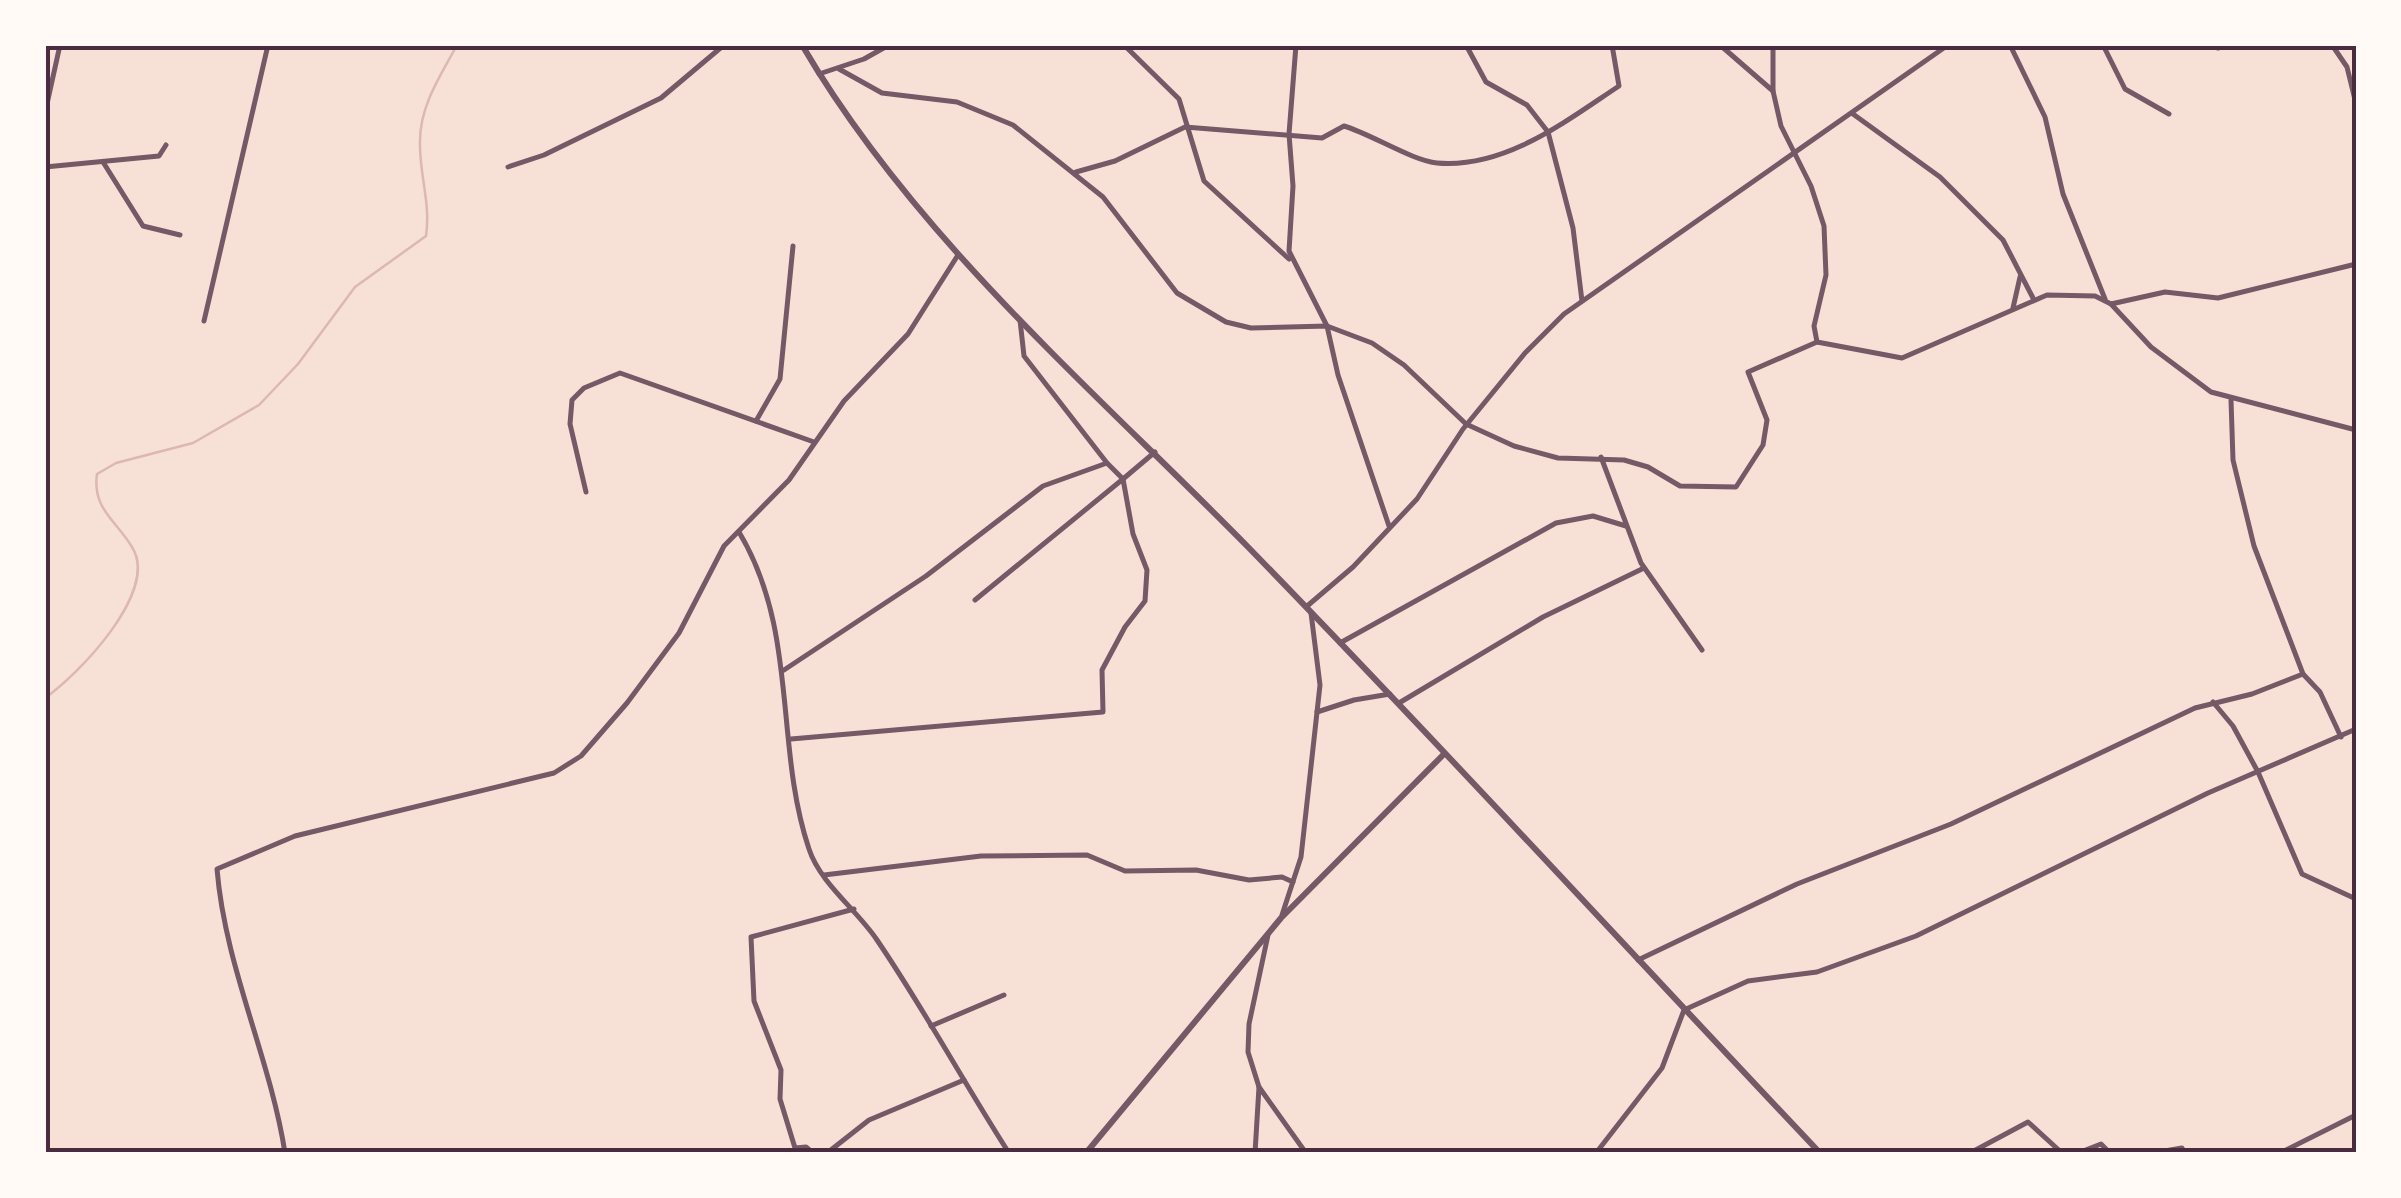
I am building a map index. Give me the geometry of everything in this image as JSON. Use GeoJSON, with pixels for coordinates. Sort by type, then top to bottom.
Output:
{"type":"FeatureCollection","features":[{"type":"Feature","properties":{"kind":"street"},"geometry":{"type":"LineString","coordinates":[[45,113],[60,45]]}},
{"type":"Feature","properties":{"kind":"street"},"geometry":{"type":"LineString","coordinates":[[204,321],[268,45]]}},
{"type":"Feature","properties":{"kind":"street"},"geometry":{"type":"LineString","coordinates":[[508,166],[544,155],[660,98],[724,45]]}},
{"type":"Feature","properties":{"kind":"street"},"geometry":{"type":"LineString","coordinates":[[802,45],[877,155],[960,253],[1390,694],[1820,1153]]}},
{"type":"Feature","properties":{"kind":"street"},"geometry":{"type":"LineString","coordinates":[[819,74],[839,69],[889,45]]}},
{"type":"Feature","properties":{"kind":"street"},"geometry":{"type":"LineString","coordinates":[[1124,45],[1175,92],[1204,181],[1291,261],[1327,326],[1338,375],[1389,528]]}},
{"type":"Feature","properties":{"kind":"street"},"geometry":{"type":"LineString","coordinates":[[1291,261],[1289,134],[1296,45]]}},
{"type":"Feature","properties":{"kind":"street"},"geometry":{"type":"LineString","coordinates":[[1466,45],[1486,82],[1527,105],[1548,132],[1574,228],[1582,301]]}},
{"type":"Feature","properties":{"kind":"street"},"geometry":{"type":"LineString","coordinates":[[1076,172],[1115,161],[1185,127],[1322,138],[1344,126],[1436,163],[1504,153],[1548,132],[1619,86],[1612,45]]}},
{"type":"Feature","properties":{"kind":"street"},"geometry":{"type":"LineString","coordinates":[[1720,45],[1773,90]]}},
{"type":"Feature","properties":{"kind":"street"},"geometry":{"type":"LineString","coordinates":[[1773,45],[1773,90],[1781,126],[1795,150],[1824,226],[1826,275],[1814,326],[1818,342]]}},
{"type":"Feature","properties":{"kind":"street"},"geometry":{"type":"LineString","coordinates":[[1308,610],[1418,499],[1466,424],[1525,353],[1582,301],[1948,45]]}},
{"type":"Feature","properties":{"kind":"street"},"geometry":{"type":"LineString","coordinates":[[2010,45],[2045,117],[2063,194],[2108,302],[2151,347],[2204,388],[2231,400],[2284,409],[2356,430]]}},
{"type":"Feature","properties":{"kind":"street"},"geometry":{"type":"LineString","coordinates":[[2103,45],[2126,89],[2169,114]]}},
{"type":"Feature","properties":{"kind":"street"},"geometry":{"type":"LineString","coordinates":[[2218,48],[2229,45]]}},
{"type":"Feature","properties":{"kind":"street"},"geometry":{"type":"LineString","coordinates":[[2332,45],[2346,67],[2356,104]]}},
{"type":"Feature","properties":{"kind":"street"},"geometry":{"type":"LineString","coordinates":[[839,69],[882,93],[974,107],[1012,124],[1043,154],[1076,172],[1126,222],[1173,289],[1226,322],[1251,328],[1327,326],[1387,352],[1466,424],[1514,446],[1558,458],[1601,457],[1648,466],[1680,486],[1733,489],[1763,445],[1767,420],[1748,372],[1818,342],[1902,358],[2033,298],[2079,294],[2108,302],[2165,292],[2225,297],[2356,264]]}},
{"type":"Feature","properties":{"kind":"street"},"geometry":{"type":"LineString","coordinates":[[1853,113],[1940,177],[2002,240],[2033,298]]}},
{"type":"Feature","properties":{"kind":"street"},"geometry":{"type":"LineString","coordinates":[[45,166],[158,156],[166,145]]}},
{"type":"Feature","properties":{"kind":"street"},"geometry":{"type":"LineString","coordinates":[[103,162],[142,226],[180,235]]}},
{"type":"Feature","properties":{"kind":"street"},"geometry":{"type":"LineString","coordinates":[[756,421],[780,379],[793,246]]}},
{"type":"Feature","properties":{"kind":"street"},"geometry":{"type":"LineString","coordinates":[[285,1153],[277,1102],[261,1063],[238,975],[217,869],[295,836],[565,768],[627,703],[679,633],[724,546],[788,480],[844,401],[908,334],[960,253]]}},
{"type":"Feature","properties":{"kind":"street"},"geometry":{"type":"LineString","coordinates":[[2013,308],[2020,277]]}},
{"type":"Feature","properties":{"kind":"street"},"geometry":{"type":"LineString","coordinates":[[791,739],[1103,712],[1102,670],[1124,627],[1145,601],[1147,570],[1133,534],[1123,479],[1024,356],[1020,318]]}},
{"type":"Feature","properties":{"kind":"street"},"geometry":{"type":"LineString","coordinates":[[586,492],[570,424],[572,400],[603,379],[629,374],[814,442]]}},
{"type":"Feature","properties":{"kind":"street"},"geometry":{"type":"LineString","coordinates":[[2231,400],[2233,460],[2254,546],[2303,674],[2320,692],[2340,736]]}},
{"type":"Feature","properties":{"kind":"street"},"geometry":{"type":"LineString","coordinates":[[975,600],[1155,452]]}},
{"type":"Feature","properties":{"kind":"street"},"geometry":{"type":"LineString","coordinates":[[1601,457],[1644,568],[1702,650]]}},
{"type":"Feature","properties":{"kind":"street"},"geometry":{"type":"LineString","coordinates":[[784,670],[926,576],[1042,486],[1108,463]]}},
{"type":"Feature","properties":{"kind":"street"},"geometry":{"type":"LineString","coordinates":[[1340,643],[1556,522],[1593,516],[1626,526]]}},
{"type":"Feature","properties":{"kind":"street"},"geometry":{"type":"LineString","coordinates":[[739,532],[762,582],[784,670],[805,835],[824,874],[854,909],[1010,1153]]}},
{"type":"Feature","properties":{"kind":"street"},"geometry":{"type":"LineString","coordinates":[[1398,704],[1530,624],[1644,568]]}},
{"type":"Feature","properties":{"kind":"street"},"geometry":{"type":"LineString","coordinates":[[1281,918],[1301,858],[1320,685],[1308,610]]}},
{"type":"Feature","properties":{"kind":"street"},"geometry":{"type":"LineString","coordinates":[[1638,960],[1797,884],[1951,824],[2213,702],[2252,694],[2303,674]]}},
{"type":"Feature","properties":{"kind":"street"},"geometry":{"type":"LineString","coordinates":[[1317,712],[1390,694]]}},
{"type":"Feature","properties":{"kind":"street"},"geometry":{"type":"LineString","coordinates":[[2213,702],[2233,726],[2258,772],[2302,874],[2356,900]]}},
{"type":"Feature","properties":{"kind":"street"},"geometry":{"type":"LineString","coordinates":[[1596,1153],[1662,1068],[1684,1010],[1748,981],[1817,972],[1916,936],[2356,729]]}},
{"type":"Feature","properties":{"kind":"street"},"geometry":{"type":"LineString","coordinates":[[1086,1153],[1268,932],[1444,754]]}},
{"type":"Feature","properties":{"kind":"street"},"geometry":{"type":"LineString","coordinates":[[824,874],[981,856],[1088,855],[1125,871],[1196,870],[1249,880],[1282,878],[1293,882]]}},
{"type":"Feature","properties":{"kind":"street"},"geometry":{"type":"LineString","coordinates":[[813,1153],[806,1147],[794,1148],[789,1133],[780,1099],[781,1070],[754,1002],[751,937],[854,909]]}},
{"type":"Feature","properties":{"kind":"street"},"geometry":{"type":"LineString","coordinates":[[1268,932],[1249,1024],[1248,1052],[1259,1087],[1306,1153]]}},
{"type":"Feature","properties":{"kind":"street"},"geometry":{"type":"LineString","coordinates":[[931,1026],[1004,996]]}},
{"type":"Feature","properties":{"kind":"street"},"geometry":{"type":"LineString","coordinates":[[826,1153],[868,1120],[965,1080]]}},
{"type":"Feature","properties":{"kind":"street"},"geometry":{"type":"LineString","coordinates":[[1255,1153],[1259,1087]]}},
{"type":"Feature","properties":{"kind":"street"},"geometry":{"type":"LineString","coordinates":[[2280,1153],[2356,1115]]}},
{"type":"Feature","properties":{"kind":"street"},"geometry":{"type":"LineString","coordinates":[[1970,1153],[2028,1122],[2062,1153]]}},
{"type":"Feature","properties":{"kind":"street"},"geometry":{"type":"LineString","coordinates":[[2078,1153],[2101,1144],[2110,1153]]}},
{"type":"Feature","properties":{"kind":"street"},"geometry":{"type":"LineString","coordinates":[[2153,1153],[2182,1148],[2184,1153]]}},
{"type":"Feature","properties":{"kind":"waterway"},"geometry":{"type":"LineString","coordinates":[[45,698],[94,652],[125,608],[135,586],[138,565],[132,547],[102,505],[97,474],[116,463],[193,443],[259,405],[298,364],[355,287],[426,236],[421,128],[432,91],[457,45]]}}]}
